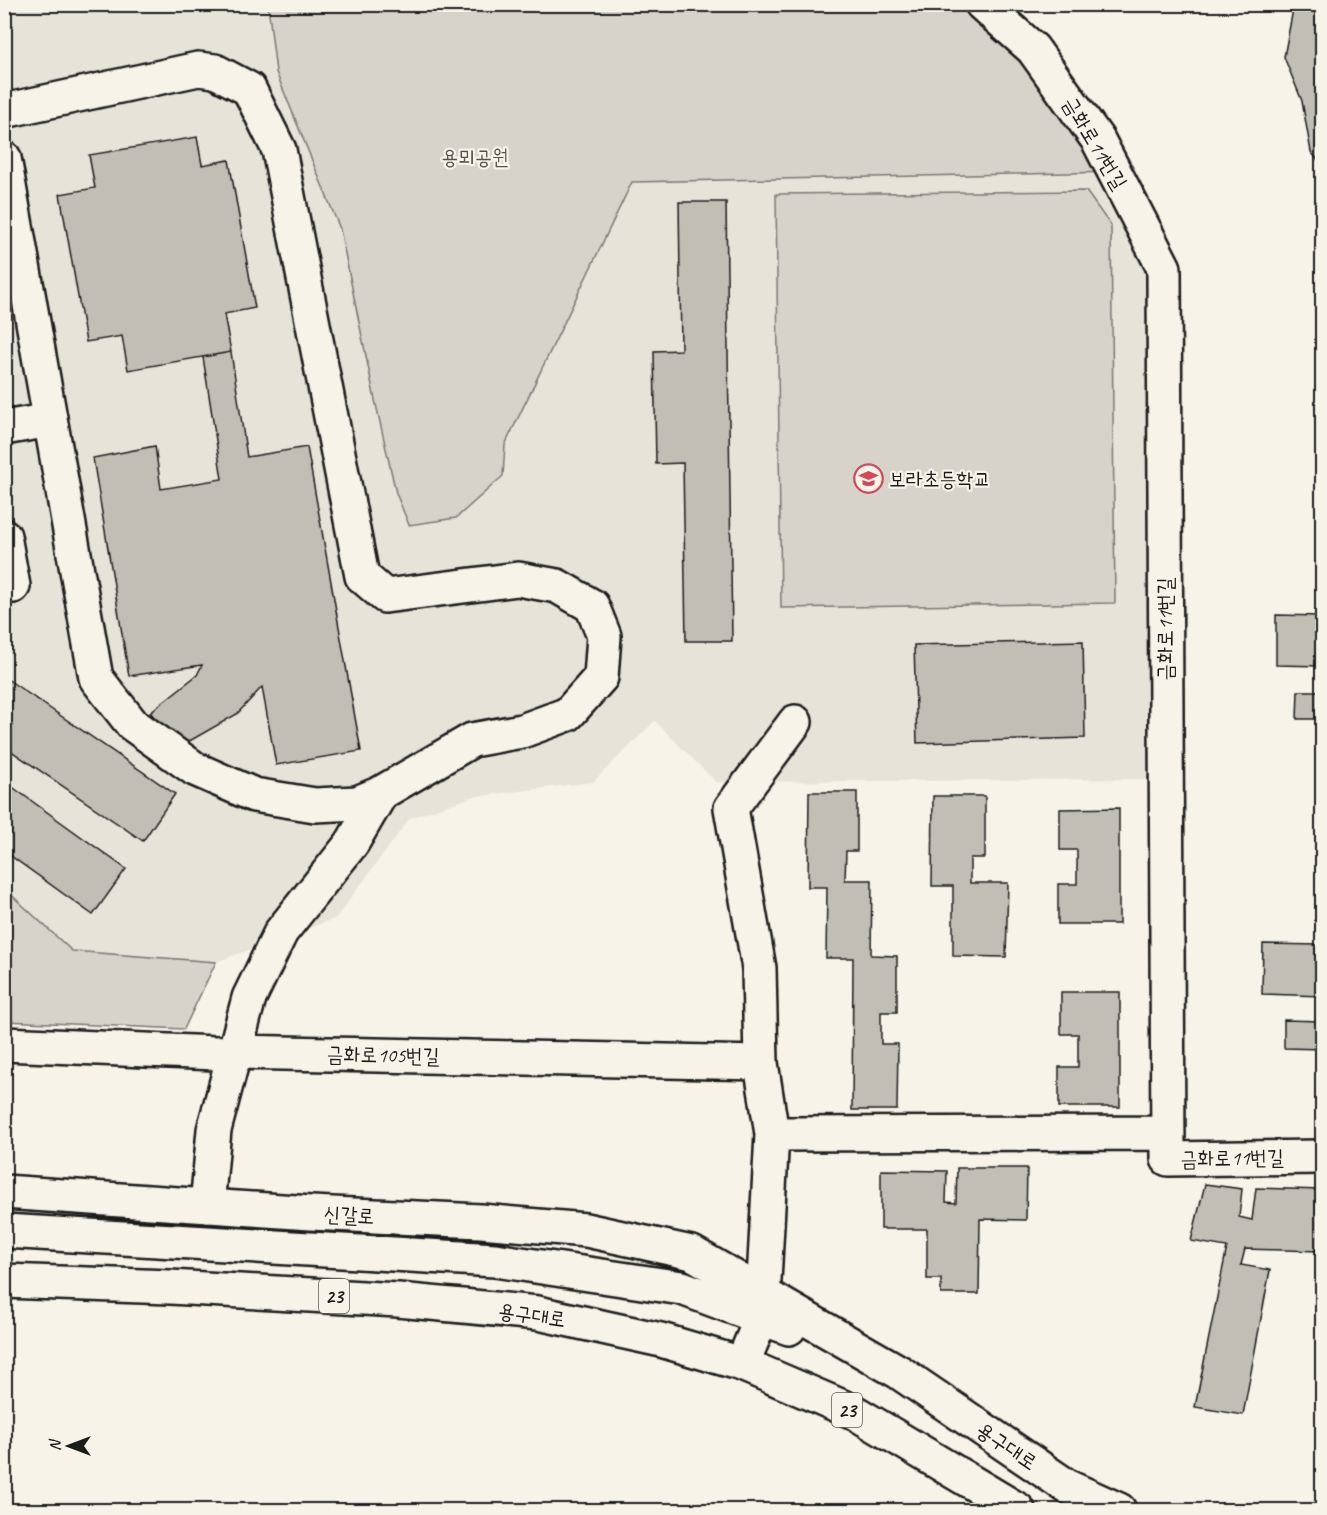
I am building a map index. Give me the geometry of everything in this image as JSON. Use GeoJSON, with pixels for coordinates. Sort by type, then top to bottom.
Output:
{"type":"FeatureCollection","features":[{"type":"Feature","properties":{"kind":"main road","name":"금화로11번길"},"geometry":{"type":"LineString","coordinates":[[982,4],[1033,49],[1098,140],[1164,268],[1168,1159],[1323,1157]]}},
{"type":"Feature","properties":{"kind":"main road"},"geometry":{"type":"LineString","coordinates":[[4,111],[198,69],[215,70],[249,89],[279,150],[362,576],[385,596],[518,579],[557,586],[592,606],[604,636],[601,677],[568,714],[522,731],[472,740],[381,793],[357,803],[315,805],[254,795],[195,770],[132,724],[96,678],[4,158]]}},
{"type":"Feature","properties":{"kind":"main road"},"geometry":{"type":"LineString","coordinates":[[4,428],[50,420]]}},
{"type":"Feature","properties":{"kind":"main road"},"geometry":{"type":"LineString","coordinates":[[4,536],[13,586]]}},
{"type":"Feature","properties":{"kind":"main road"},"geometry":{"type":"LineString","coordinates":[[742,1364],[763,1306],[772,1134],[761,1063],[759,968],[731,808],[795,722]]}},
{"type":"Feature","properties":{"kind":"main road"},"geometry":{"type":"LineString","coordinates":[[207,1206],[214,1130],[249,998],[281,932],[352,843],[381,793]]}},
{"type":"Feature","properties":{"kind":"main road","name":"금화로105번길"},"geometry":{"type":"LineString","coordinates":[[4,1044],[216,1053],[761,1063]]}},
{"type":"Feature","properties":{"kind":"main road"},"geometry":{"type":"LineString","coordinates":[[772,1134],[1168,1133]]}},
{"type":"Feature","properties":{"kind":"main road","name":"신갈로"},"geometry":{"type":"LineString","coordinates":[[4,1192],[311,1213],[482,1221],[586,1230],[692,1253]]}},
{"type":"Feature","properties":{"kind":"main road","name":"용구대로"},"geometry":{"type":"LineString","coordinates":[[4,1231],[495,1260],[682,1288],[763,1306]]}},
{"type":"Feature","properties":{"kind":"main road","name":"용구대로"},"geometry":{"type":"LineString","coordinates":[[692,1253],[763,1306],[899,1372],[1068,1487],[1119,1510]]}},
{"type":"Feature","properties":{"kind":"main road","name":"용구대로"},"geometry":{"type":"LineString","coordinates":[[4,1281],[170,1287],[398,1300],[538,1313],[661,1340],[742,1364],[854,1412],[1018,1510]]}},
{"type":"Feature","properties":{"kind":"shaded area"},"geometry":{"type":"Polygon","coordinates":[[[4,5],[268,5],[276,72],[340,229],[396,493],[456,518],[503,477],[505,445],[632,182],[1115,172],[1164,268],[1166,779],[716,782],[655,721],[593,782],[472,797],[410,818],[336,918],[216,962],[72,951],[5,889],[4,5]]]}},
{"type":"Feature","properties":{"kind":"green space","name":"용뫼공원"},"geometry":{"type":"Polygon","coordinates":[[[268,5],[982,5],[1115,172],[632,182],[505,445],[503,476],[456,518],[409,525],[396,493],[340,229],[276,72],[268,5]]]}},
{"type":"Feature","properties":{"kind":"green space"},"geometry":{"type":"Polygon","coordinates":[[[1086,191],[1111,226],[1115,603],[781,608],[776,194],[1086,191]]]}},
{"type":"Feature","properties":{"kind":"green space"},"geometry":{"type":"Polygon","coordinates":[[[5,889],[72,951],[216,962],[184,1029],[5,1021],[5,889]]]}},
{"type":"Feature","properties":{"kind":"building"},"geometry":{"type":"Polygon","coordinates":[[[1294,4],[1322,6],[1322,165],[1311,152],[1302,101],[1284,57],[1294,4]]]}},
{"type":"Feature","properties":{"kind":"building"},"geometry":{"type":"Polygon","coordinates":[[[197,137],[202,165],[229,160],[255,308],[224,314],[231,352],[128,370],[122,336],[86,342],[60,194],[95,188],[89,155],[197,137]]]}},
{"type":"Feature","properties":{"kind":"building"},"geometry":{"type":"Polygon","coordinates":[[[679,202],[726,202],[732,641],[686,641],[683,463],[656,464],[654,351],[681,350],[679,202]]]}},
{"type":"Feature","properties":{"kind":"building"},"geometry":{"type":"Polygon","coordinates":[[[231,352],[247,457],[307,447],[361,751],[276,765],[262,687],[237,714],[179,747],[150,712],[197,675],[202,665],[129,676],[93,458],[155,446],[161,489],[222,479],[203,357],[231,352]]]}},
{"type":"Feature","properties":{"kind":"building"},"geometry":{"type":"Polygon","coordinates":[[[1276,615],[1322,616],[1322,666],[1276,665],[1276,615]]]}},
{"type":"Feature","properties":{"kind":"building"},"geometry":{"type":"Polygon","coordinates":[[[1083,641],[1085,738],[917,743],[914,645],[1083,641]]]}},
{"type":"Feature","properties":{"kind":"building"},"geometry":{"type":"Polygon","coordinates":[[[7,679],[175,794],[143,841],[4,746],[4,683],[7,679]]]}},
{"type":"Feature","properties":{"kind":"building"},"geometry":{"type":"Polygon","coordinates":[[[1298,691],[1322,691],[1322,719],[1297,719],[1298,691]]]}},
{"type":"Feature","properties":{"kind":"building"},"geometry":{"type":"Polygon","coordinates":[[[4,781],[126,869],[93,915],[4,851],[4,781]]]}},
{"type":"Feature","properties":{"kind":"building"},"geometry":{"type":"Polygon","coordinates":[[[809,792],[857,792],[857,851],[846,851],[845,880],[872,880],[871,955],[897,956],[897,1012],[881,1012],[881,1044],[898,1044],[897,1110],[852,1110],[853,958],[826,958],[827,887],[808,887],[809,792]]]}},
{"type":"Feature","properties":{"kind":"building"},"geometry":{"type":"Polygon","coordinates":[[[933,796],[985,796],[985,858],[970,858],[970,883],[1008,883],[1006,957],[953,956],[953,886],[932,886],[933,796]]]}},
{"type":"Feature","properties":{"kind":"building"},"geometry":{"type":"Polygon","coordinates":[[[1119,808],[1119,924],[1058,924],[1058,884],[1077,884],[1077,850],[1060,850],[1060,809],[1119,808]]]}},
{"type":"Feature","properties":{"kind":"building"},"geometry":{"type":"Polygon","coordinates":[[[1263,944],[1322,945],[1322,996],[1262,994],[1263,944]]]}},
{"type":"Feature","properties":{"kind":"building"},"geometry":{"type":"Polygon","coordinates":[[[1061,992],[1120,992],[1120,1107],[1059,1107],[1059,1067],[1078,1067],[1078,1034],[1061,1034],[1061,992]]]}},
{"type":"Feature","properties":{"kind":"building"},"geometry":{"type":"Polygon","coordinates":[[[1284,1020],[1322,1021],[1322,1049],[1284,1048],[1284,1020]]]}},
{"type":"Feature","properties":{"kind":"building"},"geometry":{"type":"Polygon","coordinates":[[[957,1168],[1027,1168],[1026,1220],[980,1219],[979,1294],[941,1294],[941,1279],[927,1279],[927,1229],[881,1229],[881,1170],[947,1171],[946,1202],[956,1203],[957,1168]]]}},
{"type":"Feature","properties":{"kind":"building"},"geometry":{"type":"Polygon","coordinates":[[[1205,1184],[1242,1189],[1239,1217],[1252,1220],[1256,1188],[1322,1190],[1322,1251],[1245,1249],[1241,1265],[1270,1270],[1243,1415],[1195,1407],[1227,1247],[1191,1241],[1205,1184]]]}},
{"type":"Feature","properties":{"kind":"place","name":"보라초등학교"},"geometry":{"type":"Point","coordinates":[868,479]}}]}
